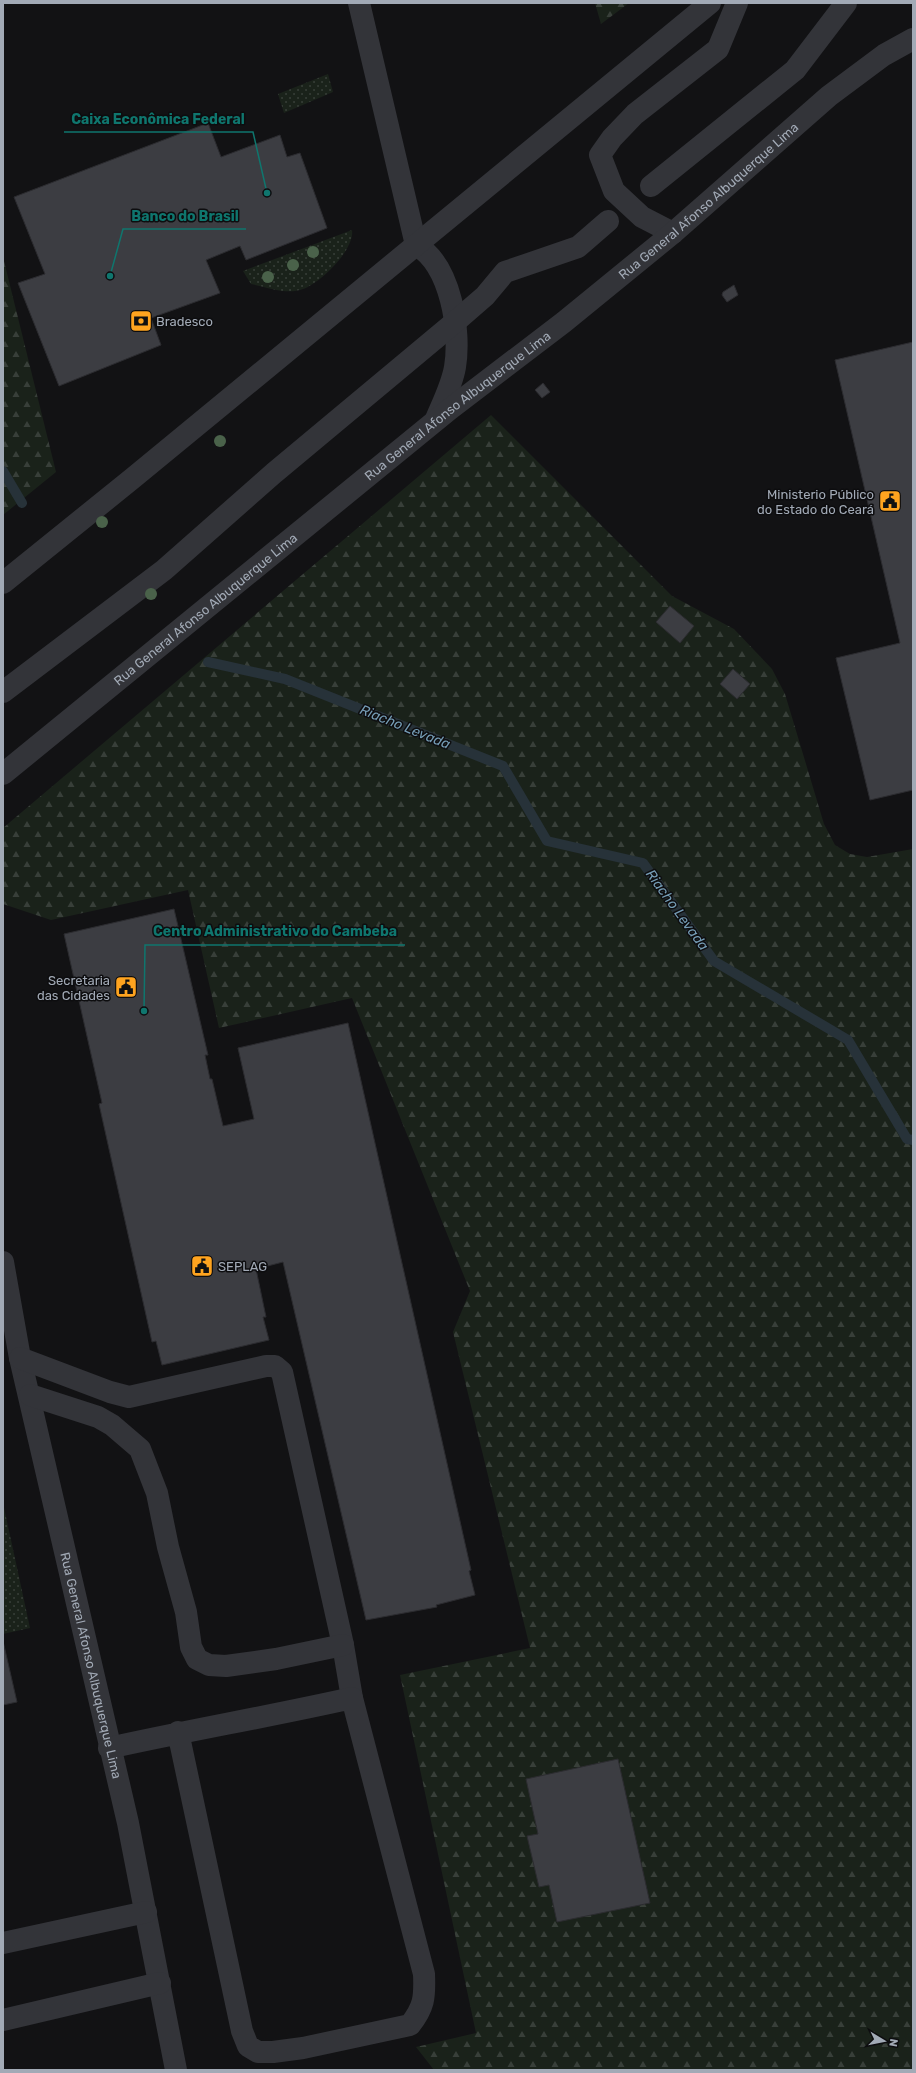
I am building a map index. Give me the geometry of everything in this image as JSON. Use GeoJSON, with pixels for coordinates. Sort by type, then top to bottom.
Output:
{"type":"FeatureCollection","features":[{"type":"Feature","properties":{"kind":"street"},"geometry":{"type":"LineString","coordinates":[[359,3],[416,245],[426,251],[439,269],[450,295],[455,322],[455,368],[435,422]]}},
{"type":"Feature","properties":{"kind":"street"},"geometry":{"type":"LineString","coordinates":[[3,583],[134,478],[710,3]]}},
{"type":"Feature","properties":{"kind":"street"},"geometry":{"type":"LineString","coordinates":[[673,233],[642,217],[614,191],[600,155],[612,138],[635,114],[718,49],[737,3]]}},
{"type":"Feature","properties":{"kind":"street"},"geometry":{"type":"LineString","coordinates":[[651,186],[795,70],[846,3]]}},
{"type":"Feature","properties":{"kind":"street","name":"Rua General Afonso Albuquerque Lima"},"geometry":{"type":"LineString","coordinates":[[3,774],[435,422],[564,322],[673,233],[829,96],[884,55],[913,39]]}},
{"type":"Feature","properties":{"kind":"street"},"geometry":{"type":"LineString","coordinates":[[3,692],[164,570],[274,473],[485,296],[506,272],[578,247],[608,221]]}},
{"type":"Feature","properties":{"kind":"street","name":"Rua General Afonso Albuquerque Lima"},"geometry":{"type":"LineString","coordinates":[[3,1262],[20,1358],[30,1395],[109,1748],[128,1823],[176,2070]]}},
{"type":"Feature","properties":{"kind":"street"},"geometry":{"type":"LineString","coordinates":[[20,1358],[110,1392],[129,1397],[266,1366],[274,1366],[282,1372],[343,1645],[352,1698],[424,1974],[425,1990],[420,2012],[410,2026],[303,2048],[258,2052],[248,2046],[242,2032],[178,1732]]}},
{"type":"Feature","properties":{"kind":"street"},"geometry":{"type":"LineString","coordinates":[[30,1395],[98,1417],[112,1425],[140,1449],[157,1493],[168,1547],[186,1612],[191,1647],[197,1659],[209,1665],[226,1666],[343,1645]]}},
{"type":"Feature","properties":{"kind":"street"},"geometry":{"type":"LineString","coordinates":[[109,1748],[178,1732],[234,1724],[352,1698]]}},
{"type":"Feature","properties":{"kind":"street"},"geometry":{"type":"LineString","coordinates":[[3,1944],[146,1912]]}},
{"type":"Feature","properties":{"kind":"street"},"geometry":{"type":"LineString","coordinates":[[3,2020],[160,1983]]}},
{"type":"Feature","properties":{"kind":"green space"},"geometry":{"type":"Polygon","coordinates":[[[595,3],[629,3],[601,24],[595,3]]]}},
{"type":"Feature","properties":{"kind":"green space"},"geometry":{"type":"Polygon","coordinates":[[[328,74],[333,92],[284,113],[278,94],[328,74]]]}},
{"type":"Feature","properties":{"kind":"green space"},"geometry":{"type":"Polygon","coordinates":[[[352,230],[348,247],[342,257],[325,275],[308,287],[294,291],[282,291],[251,284],[243,271],[352,230]]]}},
{"type":"Feature","properties":{"kind":"green space"},"geometry":{"type":"Polygon","coordinates":[[[3,257],[56,472],[3,515],[3,257]]]}},
{"type":"Feature","properties":{"kind":"green space"},"geometry":{"type":"Polygon","coordinates":[[[491,415],[672,596],[734,629],[772,669],[785,694],[824,824],[835,845],[850,854],[867,857],[913,849],[913,2070],[434,2070],[416,2047],[476,2033],[400,1675],[530,1648],[453,1332],[470,1291],[352,998],[219,1028],[188,890],[51,920],[3,904],[3,828],[491,415]]]}},
{"type":"Feature","properties":{"kind":"green space"},"geometry":{"type":"Polygon","coordinates":[[[3,1503],[30,1628],[3,1634],[3,1503]]]}},
{"type":"Feature","properties":{"kind":"building"},"geometry":{"type":"Polygon","coordinates":[[[208,123],[221,157],[280,135],[287,157],[300,153],[327,228],[246,260],[240,246],[206,260],[220,293],[151,318],[161,345],[59,386],[18,283],[45,274],[14,197],[208,123]]]}},
{"type":"Feature","properties":{"kind":"building"},"geometry":{"type":"Polygon","coordinates":[[[734,285],[738,295],[727,302],[722,295],[723,292],[734,285]]]}},
{"type":"Feature","properties":{"kind":"building","name":"Ministerio Público do Estado do Ceará"},"geometry":{"type":"Polygon","coordinates":[[[913,342],[913,790],[870,800],[836,658],[900,643],[835,360],[913,342]]]}},
{"type":"Feature","properties":{"kind":"building"},"geometry":{"type":"Polygon","coordinates":[[[543,383],[550,392],[542,398],[535,390],[543,383]]]}},
{"type":"Feature","properties":{"kind":"building"},"geometry":{"type":"Polygon","coordinates":[[[670,606],[694,626],[680,643],[656,622],[670,606]]]}},
{"type":"Feature","properties":{"kind":"building"},"geometry":{"type":"Polygon","coordinates":[[[733,669],[750,684],[737,699],[720,684],[733,669]]]}},
{"type":"Feature","properties":{"kind":"building","name":"SEPLAG"},"geometry":{"type":"Polygon","coordinates":[[[174,909],[208,1055],[205,1055],[210,1079],[212,1079],[223,1126],[254,1119],[238,1048],[348,1023],[471,1570],[469,1571],[475,1595],[436,1605],[437,1607],[366,1620],[283,1262],[256,1269],[266,1317],[263,1317],[269,1340],[162,1365],[156,1341],[152,1342],[99,1104],[102,1103],[64,934],[174,909]]]}},
{"type":"Feature","properties":{"kind":"building"},"geometry":{"type":"Polygon","coordinates":[[[3,1641],[17,1702],[3,1705],[3,1641]]]}},
{"type":"Feature","properties":{"kind":"building"},"geometry":{"type":"Polygon","coordinates":[[[618,1759],[650,1903],[557,1922],[549,1885],[539,1887],[527,1836],[538,1834],[526,1779],[618,1759]]]}},
{"type":"Feature","properties":{"kind":"waterway","name":"Riacho Levada"},"geometry":{"type":"LineString","coordinates":[[3,471],[22,503]]}},
{"type":"Feature","properties":{"kind":"waterway","name":"Riacho Levada"},"geometry":{"type":"LineString","coordinates":[[208,662],[285,679],[503,766],[547,841],[643,863],[714,961],[848,1040],[907,1139],[913,1140]]}},
{"type":"Feature","properties":{"kind":"place","name":"Caixa Econômica Federal"},"geometry":{"type":"Point","coordinates":[267,193]}},
{"type":"Feature","properties":{"kind":"place","name":"Banco do Brasil"},"geometry":{"type":"Point","coordinates":[110,276]}},
{"type":"Feature","properties":{"kind":"place","name":"Bradesco"},"geometry":{"type":"Point","coordinates":[141,321]}},
{"type":"Feature","properties":{"kind":"place","name":"Ministerio Público do Estado do Ceará"},"geometry":{"type":"Point","coordinates":[890,501]}},
{"type":"Feature","properties":{"kind":"place","name":"Secretaria das Cidades"},"geometry":{"type":"Point","coordinates":[126,987]}},
{"type":"Feature","properties":{"kind":"place","name":"Centro Administrativo do Cambeba"},"geometry":{"type":"Point","coordinates":[144,1011]}},
{"type":"Feature","properties":{"kind":"place","name":"SEPLAG"},"geometry":{"type":"Point","coordinates":[202,1266]}}]}
